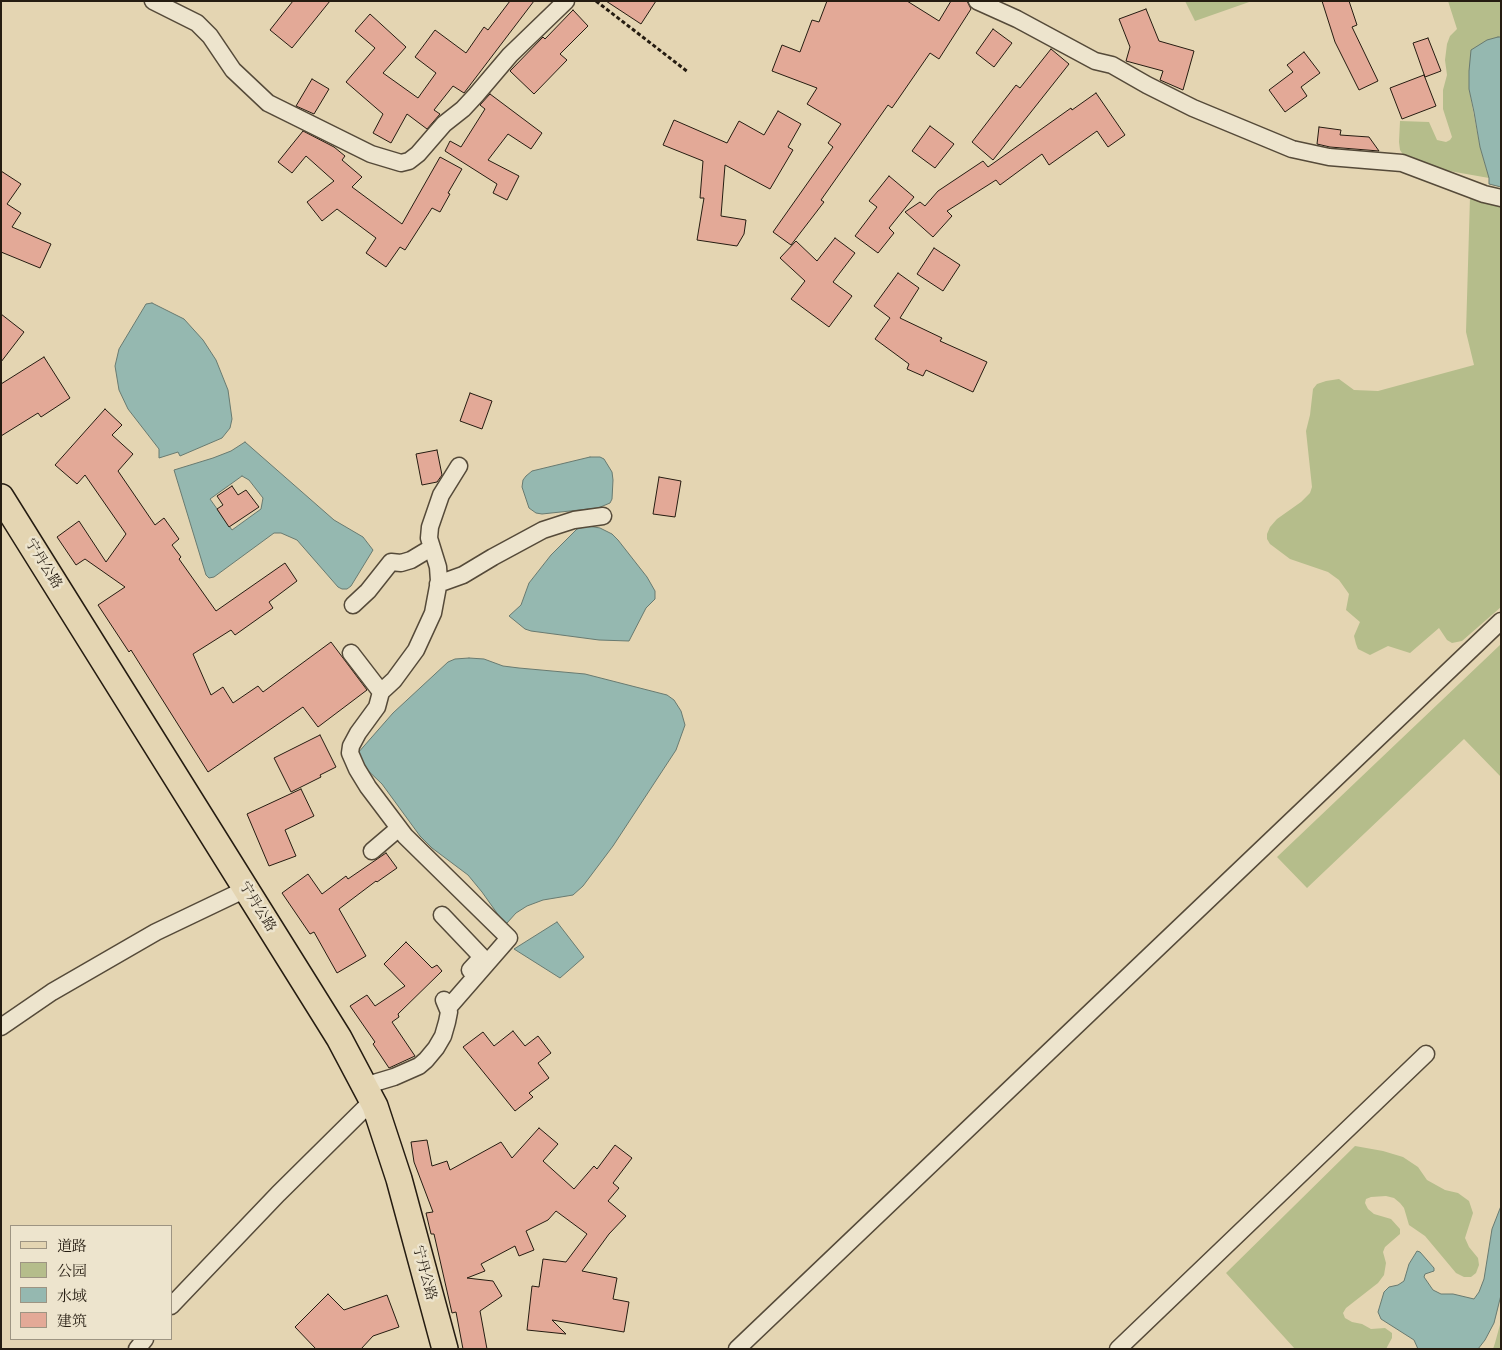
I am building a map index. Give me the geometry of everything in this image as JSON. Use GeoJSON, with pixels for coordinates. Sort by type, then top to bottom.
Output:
{"type":"FeatureCollection","features":[{"type":"Feature","properties":{"kind":"main road","name":"宁丹公路"},"geometry":{"type":"LineString","coordinates":[[1,497],[339,1038],[368,1093],[399,1179],[445,1349]]}},
{"type":"Feature","properties":{"kind":"street"},"geometry":{"type":"LineString","coordinates":[[153,1],[197,23],[210,36],[233,70],[268,103],[371,154],[401,163],[409,161],[418,154],[444,124],[463,109],[510,55],[566,1]]}},
{"type":"Feature","properties":{"kind":"street"},"geometry":{"type":"LineString","coordinates":[[977,1],[1018,19],[1095,61],[1112,65],[1193,108],[1292,149],[1329,156],[1402,163],[1484,194],[1501,198]]}},
{"type":"Feature","properties":{"kind":"street"},"geometry":{"type":"LineString","coordinates":[[448,1008],[509,938],[419,851],[399,828],[360,775],[350,753],[350,746],[378,707],[381,692],[394,680],[416,650],[433,613],[438,584],[438,567],[429,538],[432,521],[441,496],[459,466]]}},
{"type":"Feature","properties":{"kind":"street"},"geometry":{"type":"LineString","coordinates":[[438,584],[463,575],[543,530],[574,520],[603,516]]}},
{"type":"Feature","properties":{"kind":"street"},"geometry":{"type":"LineString","coordinates":[[353,605],[368,591],[391,562],[401,563],[411,560],[431,548]]}},
{"type":"Feature","properties":{"kind":"street"},"geometry":{"type":"LineString","coordinates":[[737,1349],[1501,622]]}},
{"type":"Feature","properties":{"kind":"street"},"geometry":{"type":"LineString","coordinates":[[351,653],[381,692]]}},
{"type":"Feature","properties":{"kind":"street"},"geometry":{"type":"LineString","coordinates":[[372,851],[399,828]]}},
{"type":"Feature","properties":{"kind":"street"},"geometry":{"type":"LineString","coordinates":[[1,1027],[52,992],[148,937],[246,889]]}},
{"type":"Feature","properties":{"kind":"street"},"geometry":{"type":"LineString","coordinates":[[172,1305],[272,1201],[368,1093],[394,1077],[419,1066],[436,1048],[443,1036],[447,1022],[448,1008],[444,999],[482,957],[442,915]]}},
{"type":"Feature","properties":{"kind":"street"},"geometry":{"type":"LineString","coordinates":[[1118,1349],[1426,1054]]}},
{"type":"Feature","properties":{"kind":"path"},"geometry":{"type":"LineString","coordinates":[[596,1],[688,72]]}},
{"type":"Feature","properties":{"kind":"green space"},"geometry":{"type":"Polygon","coordinates":[[[1185,1],[1252,1],[1195,21],[1185,1]]]}},
{"type":"Feature","properties":{"kind":"green space"},"geometry":{"type":"Polygon","coordinates":[[[1448,1],[1501,1],[1501,37],[1498,37],[1469,89],[1480,147],[1489,178],[1438,169],[1404,156],[1400,150],[1400,121],[1429,122],[1437,140],[1446,142],[1452,137],[1443,109],[1443,90],[1447,75],[1445,60],[1447,44],[1450,36],[1457,29],[1448,1]]]}},
{"type":"Feature","properties":{"kind":"green space"},"geometry":{"type":"Polygon","coordinates":[[[1470,197],[1501,207],[1501,607],[1462,641],[1452,643],[1447,640],[1439,628],[1410,653],[1388,646],[1370,655],[1358,649],[1354,636],[1360,622],[1346,610],[1349,594],[1339,580],[1328,572],[1290,559],[1270,544],[1267,534],[1277,519],[1301,502],[1310,493],[1312,487],[1306,431],[1313,389],[1317,384],[1339,379],[1354,390],[1378,391],[1474,365],[1466,332],[1470,197]]]}},
{"type":"Feature","properties":{"kind":"green space"},"geometry":{"type":"Polygon","coordinates":[[[1501,644],[1501,777],[1464,739],[1307,888],[1277,857],[1501,644]]]}},
{"type":"Feature","properties":{"kind":"green space"},"geometry":{"type":"Polygon","coordinates":[[[1355,1146],[1403,1157],[1418,1167],[1427,1180],[1445,1190],[1458,1193],[1469,1201],[1473,1213],[1465,1238],[1469,1247],[1478,1258],[1479,1265],[1476,1273],[1471,1277],[1464,1277],[1456,1273],[1425,1236],[1409,1225],[1404,1208],[1394,1198],[1386,1196],[1366,1199],[1365,1203],[1368,1209],[1374,1214],[1391,1219],[1400,1229],[1400,1234],[1385,1247],[1383,1252],[1386,1263],[1384,1275],[1378,1283],[1346,1308],[1343,1313],[1345,1318],[1352,1322],[1362,1324],[1371,1329],[1385,1328],[1392,1333],[1392,1338],[1386,1349],[1295,1349],[1226,1273],[1355,1146]]]}},
{"type":"Feature","properties":{"kind":"green space"},"geometry":{"type":"Polygon","coordinates":[[[1501,1321],[1501,1349],[1493,1349],[1495,1343],[1501,1321]]]}},
{"type":"Feature","properties":{"kind":"water"},"geometry":{"type":"Polygon","coordinates":[[[1501,37],[1501,187],[1489,184],[1469,89],[1471,50],[1487,40],[1501,37]]]}},
{"type":"Feature","properties":{"kind":"water"},"geometry":{"type":"Polygon","coordinates":[[[152,303],[184,319],[203,340],[216,360],[228,390],[232,419],[230,428],[222,438],[180,456],[178,452],[159,458],[159,449],[128,409],[119,390],[115,366],[119,349],[146,304],[152,303]]]}},
{"type":"Feature","properties":{"kind":"water"},"geometry":{"type":"Polygon","coordinates":[[[245,442],[334,520],[363,537],[373,550],[351,586],[347,589],[338,587],[297,540],[281,533],[274,533],[214,577],[209,578],[206,575],[174,470],[231,451],[245,442]],[[242,476],[210,499],[232,530],[261,509],[263,498],[249,480],[242,476]]]}},
{"type":"Feature","properties":{"kind":"water"},"geometry":{"type":"Polygon","coordinates":[[[590,457],[604,459],[612,472],[612,499],[610,503],[598,508],[542,514],[536,513],[529,508],[522,487],[526,476],[532,471],[590,457]]]}},
{"type":"Feature","properties":{"kind":"water"},"geometry":{"type":"Polygon","coordinates":[[[588,526],[600,528],[612,534],[647,577],[655,591],[655,599],[646,608],[629,641],[599,640],[531,631],[525,629],[509,616],[521,605],[529,583],[551,555],[577,529],[588,526]]]}},
{"type":"Feature","properties":{"kind":"water"},"geometry":{"type":"Polygon","coordinates":[[[455,659],[484,659],[503,666],[585,674],[667,695],[674,700],[681,711],[685,725],[676,750],[613,846],[583,886],[573,895],[543,900],[527,906],[516,913],[507,923],[504,923],[468,875],[432,848],[420,836],[382,784],[358,761],[357,754],[393,713],[448,662],[455,659]]]}},
{"type":"Feature","properties":{"kind":"water"},"geometry":{"type":"Polygon","coordinates":[[[557,922],[584,957],[560,978],[514,949],[557,922]]]}},
{"type":"Feature","properties":{"kind":"water"},"geometry":{"type":"Polygon","coordinates":[[[1501,1206],[1501,1295],[1494,1323],[1485,1340],[1478,1349],[1418,1349],[1414,1340],[1381,1319],[1378,1312],[1384,1292],[1389,1287],[1404,1281],[1409,1264],[1417,1251],[1434,1268],[1434,1271],[1425,1274],[1424,1277],[1433,1290],[1441,1294],[1453,1294],[1474,1299],[1484,1279],[1492,1229],[1501,1206]]]}},
{"type":"Feature","properties":{"kind":"building"},"geometry":{"type":"Polygon","coordinates":[[[293,1],[330,1],[292,48],[270,30],[293,1]]]}},
{"type":"Feature","properties":{"kind":"building"},"geometry":{"type":"Polygon","coordinates":[[[510,1],[534,1],[464,93],[453,86],[434,110],[440,114],[427,129],[407,114],[391,143],[373,133],[383,114],[346,82],[375,48],[355,31],[370,14],[406,47],[383,73],[418,98],[436,73],[415,57],[435,30],[466,53],[484,27],[488,30],[510,1]]]}},
{"type":"Feature","properties":{"kind":"building"},"geometry":{"type":"Polygon","coordinates":[[[606,1],[656,1],[641,24],[606,1]]]}},
{"type":"Feature","properties":{"kind":"building"},"geometry":{"type":"Polygon","coordinates":[[[827,1],[907,1],[939,21],[951,1],[967,1],[971,9],[939,59],[930,53],[892,108],[888,105],[821,200],[824,202],[791,245],[773,232],[833,147],[828,143],[841,124],[807,104],[817,88],[772,71],[782,45],[800,52],[812,20],[819,22],[827,1]]]}},
{"type":"Feature","properties":{"kind":"building"},"geometry":{"type":"Polygon","coordinates":[[[1322,1],[1349,1],[1357,25],[1352,27],[1378,81],[1359,90],[1335,42],[1322,1]]]}},
{"type":"Feature","properties":{"kind":"building"},"geometry":{"type":"Polygon","coordinates":[[[1146,9],[1159,41],[1194,51],[1183,90],[1160,80],[1163,71],[1126,61],[1130,47],[1119,19],[1146,9]]]}},
{"type":"Feature","properties":{"kind":"building"},"geometry":{"type":"Polygon","coordinates":[[[573,10],[588,26],[560,54],[567,60],[534,94],[510,71],[573,10]]]}},
{"type":"Feature","properties":{"kind":"building"},"geometry":{"type":"Polygon","coordinates":[[[993,29],[1012,43],[994,67],[976,53],[993,29]]]}},
{"type":"Feature","properties":{"kind":"building"},"geometry":{"type":"Polygon","coordinates":[[[1428,38],[1441,71],[1425,77],[1413,43],[1428,38]]]}},
{"type":"Feature","properties":{"kind":"building"},"geometry":{"type":"Polygon","coordinates":[[[1051,49],[1069,64],[993,160],[972,142],[1016,85],[1020,88],[1051,49]]]}},
{"type":"Feature","properties":{"kind":"building"},"geometry":{"type":"Polygon","coordinates":[[[1304,52],[1320,73],[1301,87],[1307,96],[1285,112],[1269,90],[1293,72],[1287,65],[1304,52]]]}},
{"type":"Feature","properties":{"kind":"building"},"geometry":{"type":"Polygon","coordinates":[[[1424,75],[1436,106],[1402,119],[1390,88],[1424,75]]]}},
{"type":"Feature","properties":{"kind":"building"},"geometry":{"type":"Polygon","coordinates":[[[312,79],[329,89],[314,114],[296,106],[312,79]]]}},
{"type":"Feature","properties":{"kind":"building"},"geometry":{"type":"Polygon","coordinates":[[[1096,93],[1125,135],[1108,147],[1097,131],[1049,165],[1042,154],[1000,185],[996,180],[947,211],[952,216],[933,237],[905,212],[920,202],[925,206],[938,191],[983,161],[988,167],[1071,108],[1072,110],[1096,93]]]}},
{"type":"Feature","properties":{"kind":"building"},"geometry":{"type":"Polygon","coordinates":[[[490,94],[542,133],[531,149],[508,134],[488,160],[519,176],[507,200],[493,193],[497,184],[445,151],[450,141],[461,147],[485,109],[480,105],[490,94]]]}},
{"type":"Feature","properties":{"kind":"building"},"geometry":{"type":"Polygon","coordinates":[[[778,111],[801,124],[788,147],[793,150],[770,189],[725,165],[721,216],[746,220],[744,234],[737,246],[697,240],[704,198],[700,198],[703,161],[663,145],[674,120],[727,143],[739,121],[764,135],[778,111]]]}},
{"type":"Feature","properties":{"kind":"building"},"geometry":{"type":"Polygon","coordinates":[[[930,126],[954,144],[935,168],[912,151],[930,126]]]}},
{"type":"Feature","properties":{"kind":"building"},"geometry":{"type":"Polygon","coordinates":[[[1319,127],[1341,130],[1340,135],[1369,137],[1379,151],[1330,147],[1317,144],[1319,127]]]}},
{"type":"Feature","properties":{"kind":"building"},"geometry":{"type":"Polygon","coordinates":[[[303,131],[334,147],[345,156],[342,160],[362,177],[352,187],[402,224],[440,157],[462,169],[448,193],[450,194],[440,212],[432,208],[405,250],[400,247],[386,267],[366,253],[376,238],[337,209],[322,221],[307,202],[334,181],[306,156],[292,173],[278,162],[303,131]]]}},
{"type":"Feature","properties":{"kind":"building"},"geometry":{"type":"Polygon","coordinates":[[[1,171],[21,184],[7,204],[21,213],[12,227],[51,244],[40,268],[1,252],[1,171]]]}},
{"type":"Feature","properties":{"kind":"building"},"geometry":{"type":"Polygon","coordinates":[[[889,176],[914,197],[889,228],[894,233],[878,253],[855,236],[877,207],[869,201],[889,176]]]}},
{"type":"Feature","properties":{"kind":"building"},"geometry":{"type":"Polygon","coordinates":[[[835,238],[855,253],[833,282],[852,296],[829,327],[791,299],[805,281],[780,258],[796,241],[817,261],[835,238]]]}},
{"type":"Feature","properties":{"kind":"building"},"geometry":{"type":"Polygon","coordinates":[[[934,248],[960,265],[943,291],[917,274],[934,248]]]}},
{"type":"Feature","properties":{"kind":"building"},"geometry":{"type":"Polygon","coordinates":[[[898,273],[919,288],[900,318],[942,338],[940,341],[987,362],[973,392],[926,370],[923,376],[907,369],[909,364],[875,339],[890,318],[874,306],[898,273]]]}},
{"type":"Feature","properties":{"kind":"building"},"geometry":{"type":"Polygon","coordinates":[[[1,314],[24,332],[1,362],[1,314]]]}},
{"type":"Feature","properties":{"kind":"building"},"geometry":{"type":"Polygon","coordinates":[[[44,357],[70,398],[41,417],[38,413],[1,436],[1,384],[44,357]]]}},
{"type":"Feature","properties":{"kind":"building"},"geometry":{"type":"Polygon","coordinates":[[[470,393],[492,401],[482,429],[460,421],[470,393]]]}},
{"type":"Feature","properties":{"kind":"building"},"geometry":{"type":"Polygon","coordinates":[[[105,409],[122,425],[112,435],[133,454],[118,471],[155,525],[164,518],[179,539],[172,545],[181,557],[179,559],[216,611],[285,563],[297,581],[269,602],[273,608],[235,635],[231,630],[193,654],[211,695],[223,687],[233,703],[258,686],[263,692],[331,642],[367,690],[318,727],[303,707],[208,772],[131,650],[129,652],[98,605],[125,587],[85,559],[76,565],[57,537],[79,521],[106,562],[126,534],[85,475],[77,484],[55,465],[105,409]]]}},
{"type":"Feature","properties":{"kind":"building"},"geometry":{"type":"Polygon","coordinates":[[[437,450],[442,475],[437,482],[422,485],[416,454],[437,450]]]}},
{"type":"Feature","properties":{"kind":"building"},"geometry":{"type":"Polygon","coordinates":[[[659,477],[681,481],[675,517],[653,514],[659,477]]]}},
{"type":"Feature","properties":{"kind":"building"},"geometry":{"type":"Polygon","coordinates":[[[232,486],[238,495],[246,490],[259,507],[229,527],[217,509],[223,505],[217,496],[232,486]]]}},
{"type":"Feature","properties":{"kind":"building"},"geometry":{"type":"Polygon","coordinates":[[[320,735],[336,767],[291,792],[274,758],[320,735]]]}},
{"type":"Feature","properties":{"kind":"building"},"geometry":{"type":"Polygon","coordinates":[[[301,789],[314,816],[285,830],[296,856],[269,866],[247,814],[301,789]]]}},
{"type":"Feature","properties":{"kind":"building"},"geometry":{"type":"Polygon","coordinates":[[[386,853],[397,868],[376,881],[339,909],[366,956],[337,973],[314,932],[310,934],[282,893],[308,874],[322,894],[346,876],[348,879],[386,853]]]}},
{"type":"Feature","properties":{"kind":"building"},"geometry":{"type":"Polygon","coordinates":[[[406,942],[432,968],[437,965],[442,971],[392,1022],[415,1056],[389,1068],[373,1044],[375,1042],[350,1006],[367,995],[375,1006],[405,986],[384,964],[406,942]]]}},
{"type":"Feature","properties":{"kind":"building"},"geometry":{"type":"Polygon","coordinates":[[[513,1031],[525,1046],[538,1036],[551,1053],[538,1063],[549,1078],[529,1093],[533,1097],[515,1111],[463,1047],[483,1032],[494,1046],[513,1031]]]}},
{"type":"Feature","properties":{"kind":"building"},"geometry":{"type":"Polygon","coordinates":[[[539,1128],[558,1144],[543,1161],[574,1189],[594,1166],[597,1169],[615,1145],[632,1158],[613,1183],[619,1188],[608,1201],[626,1216],[609,1234],[582,1271],[617,1278],[613,1299],[629,1302],[624,1332],[552,1320],[566,1334],[527,1330],[532,1286],[539,1287],[543,1259],[566,1262],[587,1234],[556,1211],[548,1220],[526,1231],[534,1250],[519,1256],[515,1246],[481,1264],[485,1271],[467,1278],[493,1281],[502,1296],[480,1311],[487,1349],[463,1349],[456,1312],[452,1313],[434,1234],[431,1234],[426,1213],[433,1212],[414,1162],[411,1142],[427,1140],[432,1166],[447,1161],[450,1170],[501,1142],[512,1158],[539,1128]]]}},
{"type":"Feature","properties":{"kind":"building"},"geometry":{"type":"Polygon","coordinates":[[[328,1294],[344,1310],[387,1295],[399,1327],[373,1336],[361,1349],[316,1349],[295,1327],[328,1294]]]}}]}
